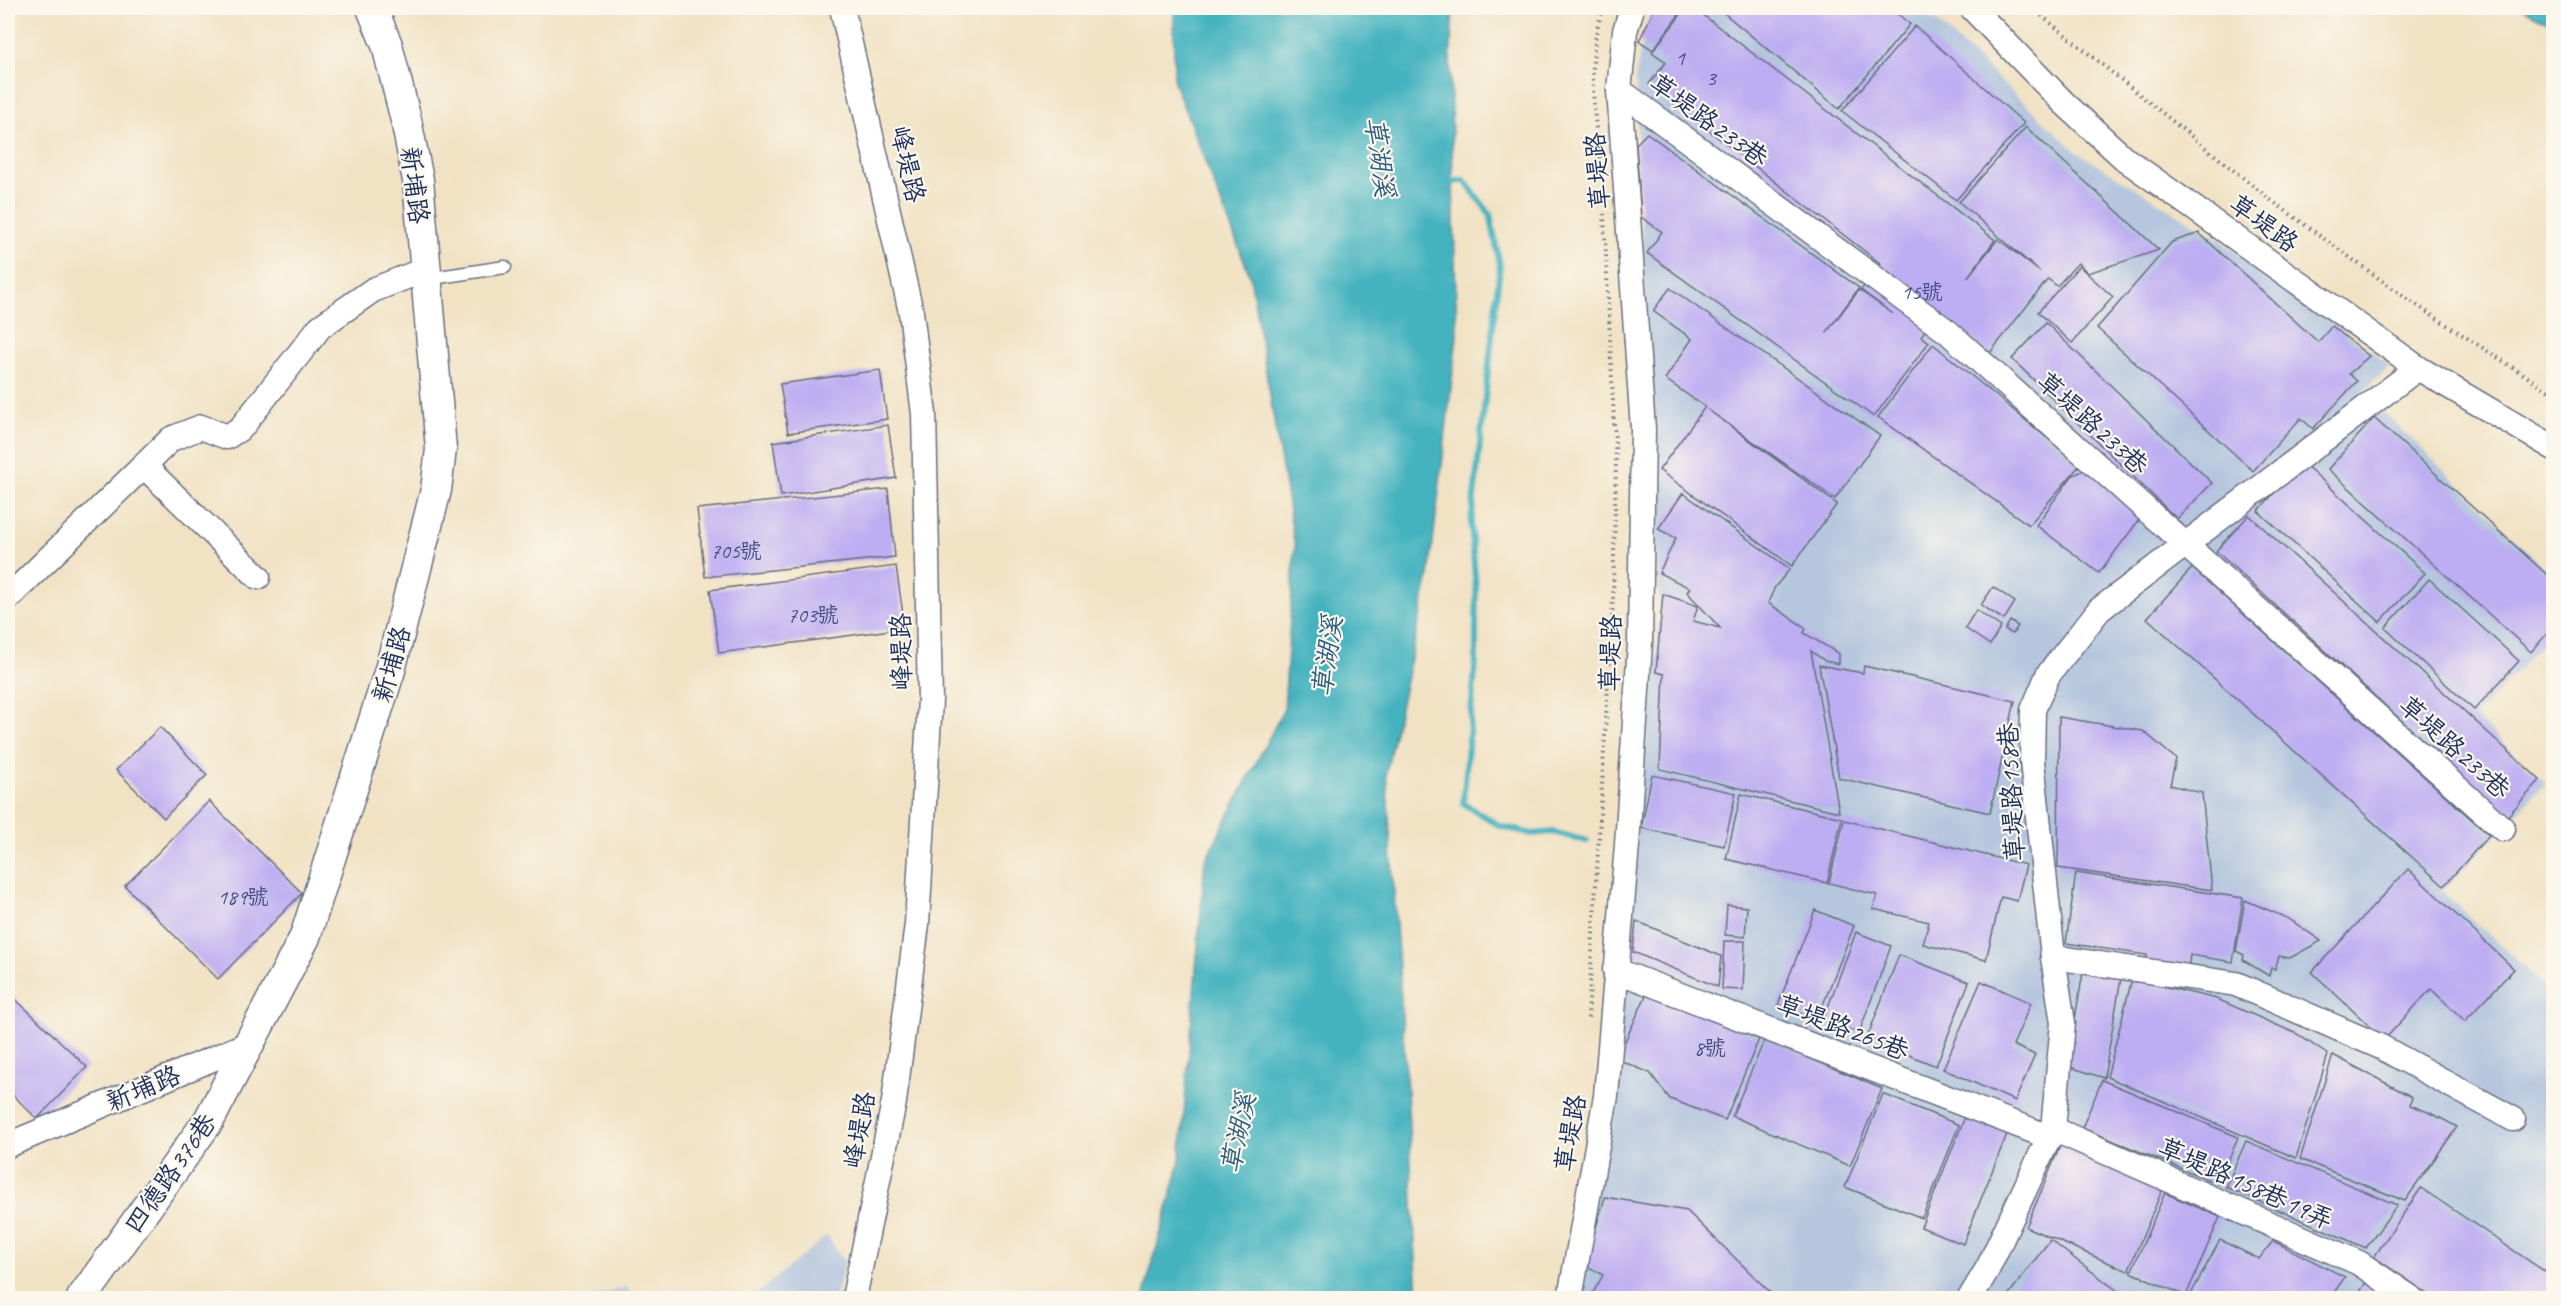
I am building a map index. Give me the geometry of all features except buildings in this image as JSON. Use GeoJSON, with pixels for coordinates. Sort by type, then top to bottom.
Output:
{"type":"FeatureCollection","features":[{"type":"Feature","properties":{"kind":"street","name":"新埔路"},"geometry":{"type":"LineString","coordinates":[[8,1145],[250,1043],[305,937],[390,670],[436,490],[441,449],[416,170],[387,45],[372,8]]}},
{"type":"Feature","properties":{"kind":"street","name":"峰堤路"},"geometry":{"type":"LineString","coordinates":[[842,8],[889,208],[913,323],[924,414],[930,700],[916,936],[894,1102],[854,1299]]}},
{"type":"Feature","properties":{"kind":"street","name":"草堤路"},"geometry":{"type":"LineString","coordinates":[[1570,1299],[1606,1096],[1627,845],[1640,642],[1643,429],[1619,90],[1625,31],[1632,8]]}},
{"type":"Feature","properties":{"kind":"street","name":"草堤路"},"geometry":{"type":"LineString","coordinates":[[1972,8],[2064,103],[2125,159],[2418,368],[2553,447]]}},
{"type":"Feature","properties":{"kind":"street","name":"草堤路233巷"},"geometry":{"type":"LineString","coordinates":[[1619,90],[1839,249],[1948,332],[2503,829]]}},
{"type":"Feature","properties":{"kind":"street"},"geometry":{"type":"LineString","coordinates":[[8,598],[171,439],[201,427],[227,437],[241,428],[320,327],[373,290],[424,274]]}},
{"type":"Feature","properties":{"kind":"street","name":"草堤路158巷"},"geometry":{"type":"LineString","coordinates":[[1970,1299],[1988,1268],[2051,1133],[2063,1023],[2053,957],[2032,761],[2033,710],[2048,675],[2099,610],[2418,368]]}},
{"type":"Feature","properties":{"kind":"street"},"geometry":{"type":"LineString","coordinates":[[144,466],[258,577]]}},
{"type":"Feature","properties":{"kind":"street"},"geometry":{"type":"LineString","coordinates":[[2053,957],[2236,984],[2381,1047],[2514,1119]]}},
{"type":"Feature","properties":{"kind":"street","name":"草堤路265巷"},"geometry":{"type":"LineString","coordinates":[[1615,969],[2051,1133]]}},
{"type":"Feature","properties":{"kind":"street","name":"四德路376巷"},"geometry":{"type":"LineString","coordinates":[[82,1299],[209,1120],[250,1043]]}},
{"type":"Feature","properties":{"kind":"street","name":"草堤路158巷19弄"},"geometry":{"type":"LineString","coordinates":[[2051,1133],[2359,1263],[2411,1299]]}},
{"type":"Feature","properties":{"kind":"lane"},"geometry":{"type":"LineString","coordinates":[[424,274],[505,267]]}},
{"type":"Feature","properties":{"kind":"path"},"geometry":{"type":"LineString","coordinates":[[1601,178],[1593,99],[1596,28],[1603,8]]}},
{"type":"Feature","properties":{"kind":"path"},"geometry":{"type":"LineString","coordinates":[[2032,8],[2268,198],[2410,301],[2553,393]]}},
{"type":"Feature","properties":{"kind":"path"},"geometry":{"type":"LineString","coordinates":[[1588,1029],[1613,601],[1616,474],[1604,212]]}},
{"type":"Feature","properties":{"kind":"shaded area"},"geometry":{"type":"Polygon","coordinates":[[[1650,8],[1922,8],[2077,152],[2221,241],[2390,365],[2363,392],[2553,576],[2553,633],[2475,716],[2546,783],[2442,891],[2553,994],[2553,1298],[1578,1298],[1633,861],[1660,617],[1635,78],[1650,8]]]}},
{"type":"Feature","properties":{"kind":"shaded area"},"geometry":{"type":"Polygon","coordinates":[[[827,1235],[845,1263],[834,1298],[745,1298],[759,1292],[827,1235]]]}},
{"type":"Feature","properties":{"kind":"shaded area"},"geometry":{"type":"Polygon","coordinates":[[[627,1287],[633,1298],[589,1298],[627,1287]]]}},
{"type":"Feature","properties":{"kind":"water","name":"草湖溪"},"geometry":{"type":"Polygon","coordinates":[[[1174,8],[1453,8],[1450,63],[1457,336],[1429,576],[1386,772],[1418,1298],[1143,1298],[1180,1162],[1205,861],[1284,709],[1295,546],[1250,276],[1174,82],[1174,8]]]}},
{"type":"Feature","properties":{"kind":"water"},"geometry":{"type":"Polygon","coordinates":[[[2521,8],[2553,8],[2553,25],[2521,8]]]}},
{"type":"Feature","properties":{"kind":"waterway"},"geometry":{"type":"LineString","coordinates":[[1445,184],[1464,180],[1490,214],[1500,265],[1471,525],[1476,591],[1476,659],[1463,803],[1500,826],[1532,834],[1553,832],[1587,841]]}}]}
